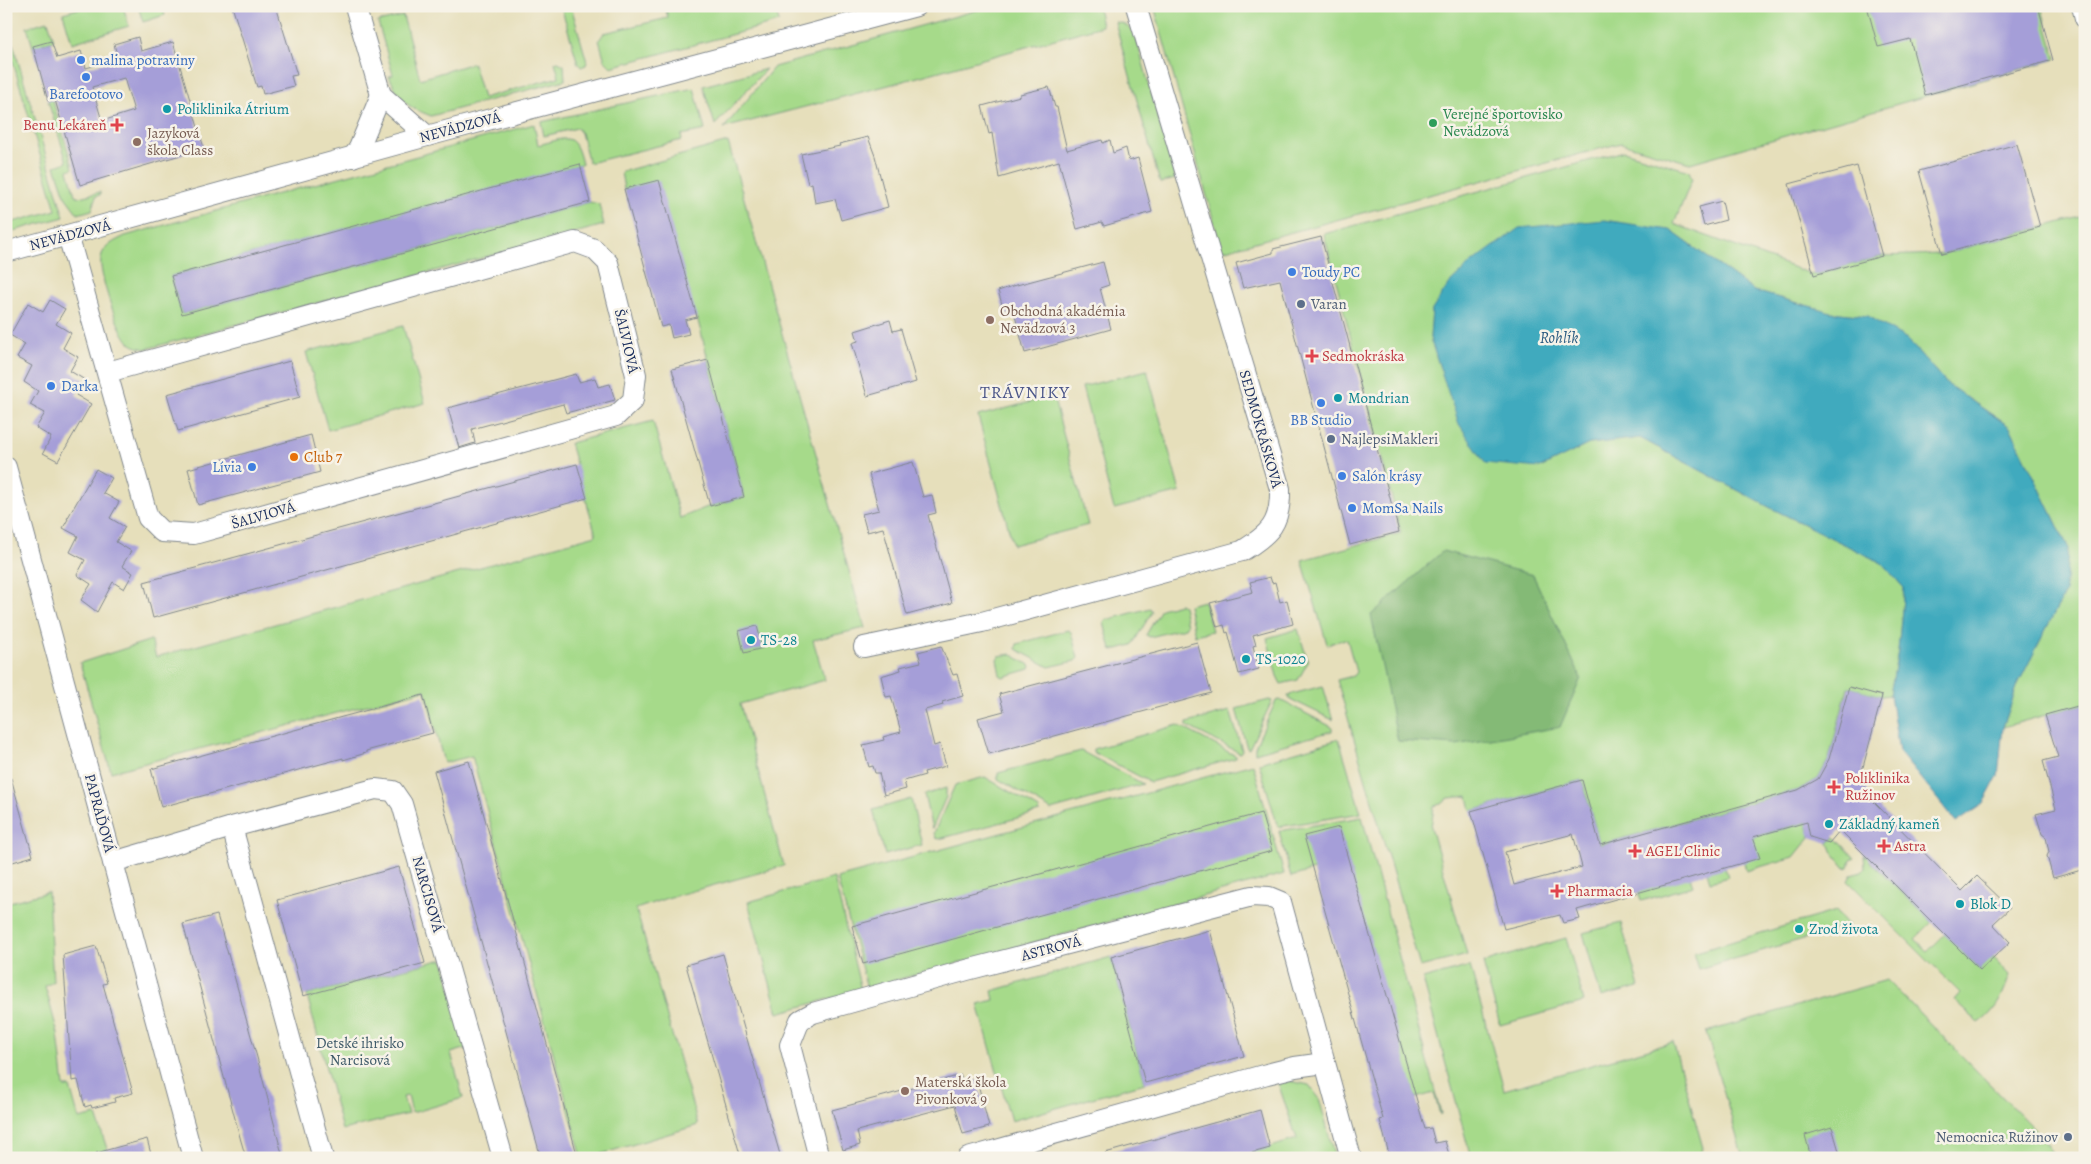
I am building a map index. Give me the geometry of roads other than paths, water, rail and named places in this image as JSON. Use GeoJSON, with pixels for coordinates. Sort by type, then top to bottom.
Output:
{"type":"FeatureCollection","features":[{"type":"Feature","properties":{"kind":"street"},"geometry":{"type":"LineString","coordinates":[[355,6],[381,94],[427,136]]}},
{"type":"Feature","properties":{"kind":"street","name":"NEVÄDZOVÁ"},"geometry":{"type":"LineString","coordinates":[[6,252],[427,136],[916,6]]}},
{"type":"Feature","properties":{"kind":"street","name":"SEDMOKRÁSKOVÁ"},"geometry":{"type":"LineString","coordinates":[[864,647],[982,622],[1242,551],[1258,541],[1270,530],[1280,507],[1280,488],[1136,6]]}},
{"type":"Feature","properties":{"kind":"street"},"geometry":{"type":"LineString","coordinates":[[2082,6],[2085,18]]}},
{"type":"Feature","properties":{"kind":"street"},"geometry":{"type":"LineString","coordinates":[[353,157],[360,148],[381,94]]}},
{"type":"Feature","properties":{"kind":"street","name":"ŠALVIOVÁ"},"geometry":{"type":"LineString","coordinates":[[68,235],[148,518],[162,532],[194,534],[616,416],[633,400],[636,375],[608,263],[594,249],[574,242],[108,372]]}},
{"type":"Feature","properties":{"kind":"street","name":"PAPRAĎOVÁ"},"geometry":{"type":"LineString","coordinates":[[6,467],[193,1158]]}},
{"type":"Feature","properties":{"kind":"street","name":"NARCISOVÁ"},"geometry":{"type":"LineString","coordinates":[[113,862],[232,827],[375,789],[393,791],[402,804],[503,1158]]}},
{"type":"Feature","properties":{"kind":"street"},"geometry":{"type":"LineString","coordinates":[[232,827],[323,1158]]}},
{"type":"Feature","properties":{"kind":"street","name":"ASTROVÁ"},"geometry":{"type":"LineString","coordinates":[[819,1158],[790,1045],[800,1020],[813,1013],[967,970],[1252,896],[1268,897],[1281,902],[1351,1158]]}},
{"type":"Feature","properties":{"kind":"street"},"geometry":{"type":"LineString","coordinates":[[968,1158],[1295,1066],[1324,1063]]}},
{"type":"Feature","properties":{"kind":"water","name":"Rohlík"},"geometry":{"type":"Polygon","coordinates":[[[1604,220],[1670,230],[1754,291],[1831,312],[1867,316],[1907,339],[1947,384],[2010,427],[2068,547],[2065,592],[2018,684],[2003,727],[1998,776],[1983,804],[1956,822],[1899,752],[1890,695],[1898,651],[1904,588],[1882,563],[1769,507],[1640,438],[1589,444],[1540,468],[1485,463],[1459,424],[1430,338],[1432,310],[1449,284],[1471,263],[1519,228],[1604,220]]]}},
{"type":"Feature","properties":{"kind":"place","name":"malina potraviny"},"geometry":{"type":"Point","coordinates":[81,60]}},
{"type":"Feature","properties":{"kind":"place","name":"Barefootovo"},"geometry":{"type":"Point","coordinates":[86,77]}},
{"type":"Feature","properties":{"kind":"place","name":"Poliklinika Átrium"},"geometry":{"type":"Point","coordinates":[167,109]}},
{"type":"Feature","properties":{"kind":"place","name":"Verejné športovisko Nevädzová"},"geometry":{"type":"Point","coordinates":[1433,123]}},
{"type":"Feature","properties":{"kind":"place","name":"Benu Lekáreň"},"geometry":{"type":"Point","coordinates":[117,125]}},
{"type":"Feature","properties":{"kind":"place","name":"Jazyková škola Class"},"geometry":{"type":"Point","coordinates":[137,142]}},
{"type":"Feature","properties":{"kind":"place","name":"Toudy PC"},"geometry":{"type":"Point","coordinates":[1292,272]}},
{"type":"Feature","properties":{"kind":"place","name":"Varan"},"geometry":{"type":"Point","coordinates":[1301,304]}},
{"type":"Feature","properties":{"kind":"place","name":"Obchodná akadémia Nevädzová 3"},"geometry":{"type":"Point","coordinates":[990,320]}},
{"type":"Feature","properties":{"kind":"place","name":"Sedmokráska"},"geometry":{"type":"Point","coordinates":[1312,356]}},
{"type":"Feature","properties":{"kind":"place","name":"Darka"},"geometry":{"type":"Point","coordinates":[51,386]}},
{"type":"Feature","properties":{"kind":"place","name":"Mondrian"},"geometry":{"type":"Point","coordinates":[1338,398]}},
{"type":"Feature","properties":{"kind":"place","name":"BB Studio"},"geometry":{"type":"Point","coordinates":[1321,403]}},
{"type":"Feature","properties":{"kind":"place","name":"NajlepsiMakleri"},"geometry":{"type":"Point","coordinates":[1331,439]}},
{"type":"Feature","properties":{"kind":"place","name":"Club 7"},"geometry":{"type":"Point","coordinates":[294,457]}},
{"type":"Feature","properties":{"kind":"place","name":"Lívia"},"geometry":{"type":"Point","coordinates":[252,467]}},
{"type":"Feature","properties":{"kind":"place","name":"Salón krásy"},"geometry":{"type":"Point","coordinates":[1342,476]}},
{"type":"Feature","properties":{"kind":"place","name":"MomSa Nails"},"geometry":{"type":"Point","coordinates":[1352,508]}},
{"type":"Feature","properties":{"kind":"place","name":"TS-28"},"geometry":{"type":"Point","coordinates":[751,640]}},
{"type":"Feature","properties":{"kind":"place","name":"TS-1020"},"geometry":{"type":"Point","coordinates":[1246,659]}},
{"type":"Feature","properties":{"kind":"place","name":"Poliklinika Ružinov"},"geometry":{"type":"Point","coordinates":[1834,787]}},
{"type":"Feature","properties":{"kind":"place","name":"Základný kameň"},"geometry":{"type":"Point","coordinates":[1829,824]}},
{"type":"Feature","properties":{"kind":"place","name":"Astra"},"geometry":{"type":"Point","coordinates":[1884,846]}},
{"type":"Feature","properties":{"kind":"place","name":"AGEL Clinic"},"geometry":{"type":"Point","coordinates":[1635,851]}},
{"type":"Feature","properties":{"kind":"place","name":"Pharmacia"},"geometry":{"type":"Point","coordinates":[1557,891]}},
{"type":"Feature","properties":{"kind":"place","name":"Blok D"},"geometry":{"type":"Point","coordinates":[1960,904]}},
{"type":"Feature","properties":{"kind":"place","name":"Zrod života"},"geometry":{"type":"Point","coordinates":[1799,929]}},
{"type":"Feature","properties":{"kind":"place","name":"Materská škola Pivonková 9"},"geometry":{"type":"Point","coordinates":[905,1091]}},
{"type":"Feature","properties":{"kind":"place","name":"Nemocnica Ružinov"},"geometry":{"type":"Point","coordinates":[2068,1137]}},
{"type":"Feature","properties":{"kind":"district","name":"TRÁVNIKY"},"geometry":{"type":"Point","coordinates":[1025,392]}},
{"type":"Feature","properties":{"kind":"park label","name":"Detské ihrisko Narcisová"},"geometry":{"type":"Point","coordinates":[360,1052]}}]}
